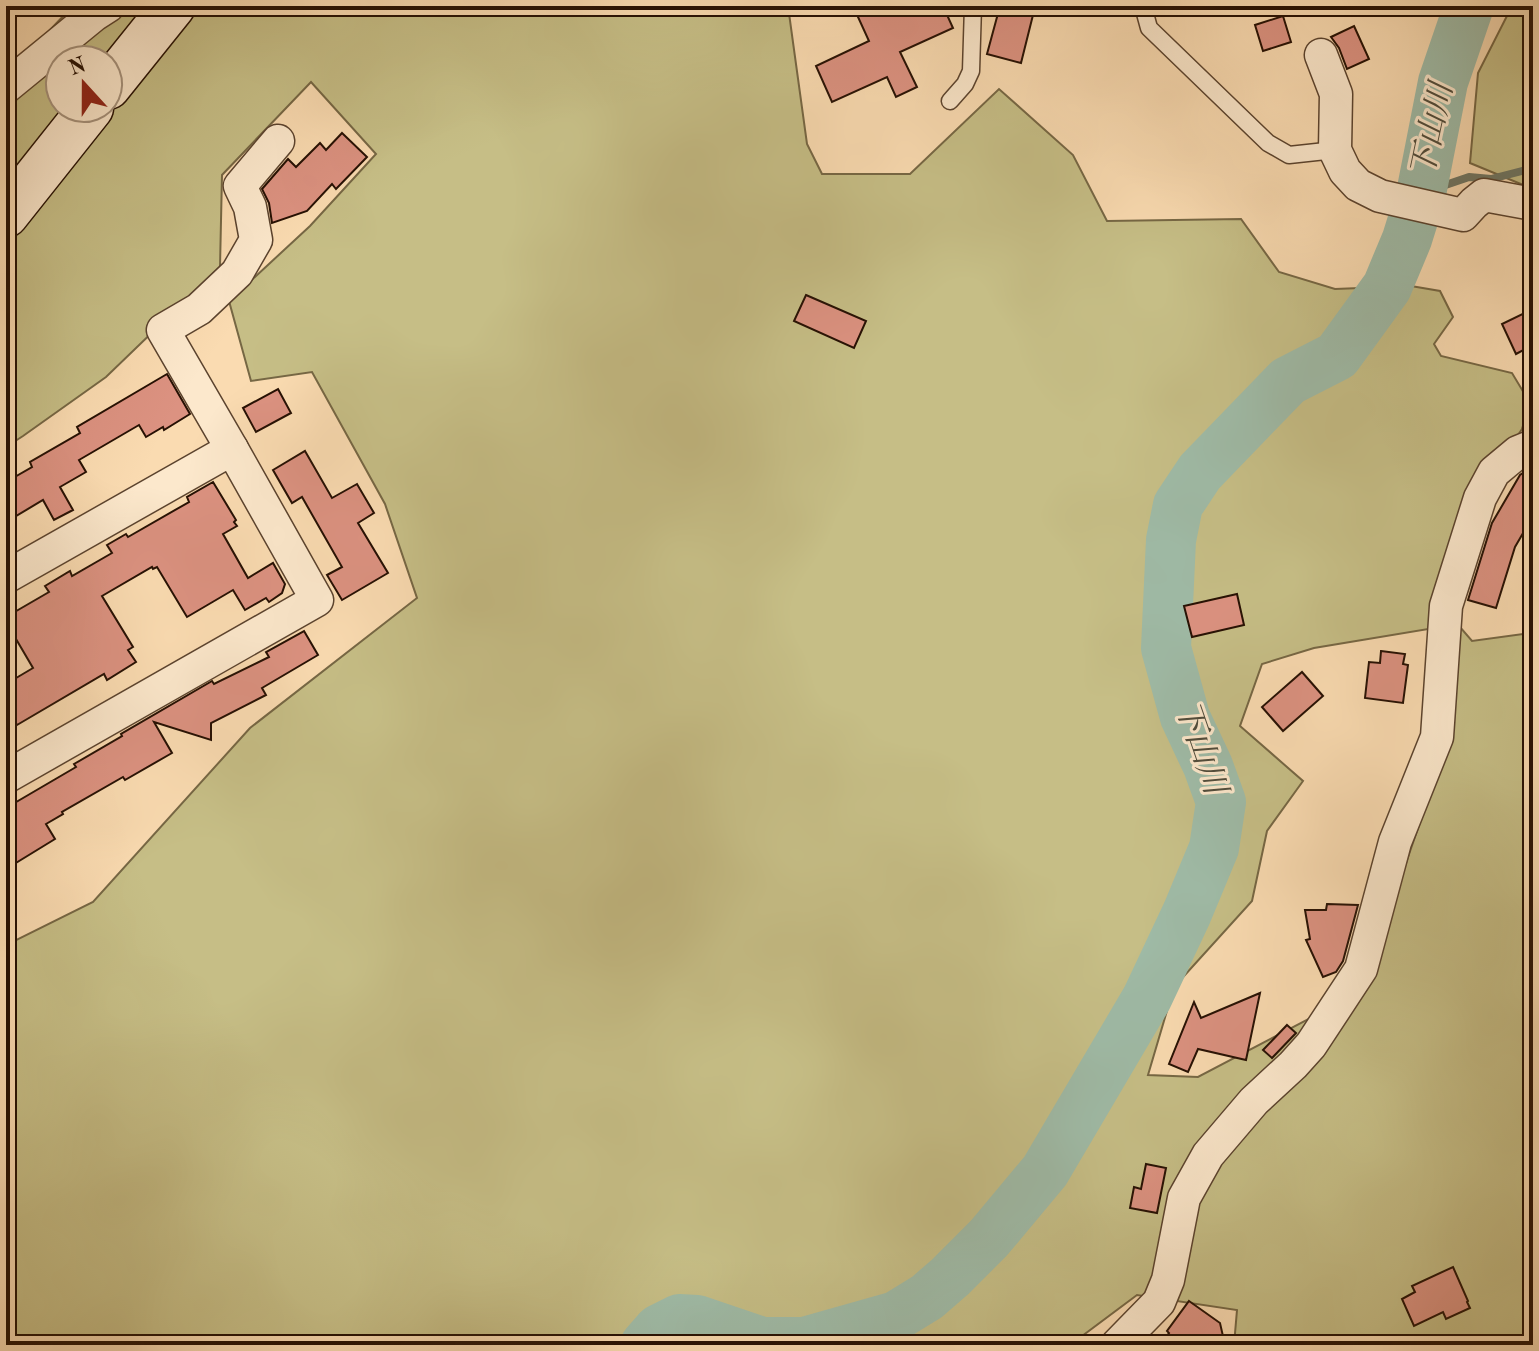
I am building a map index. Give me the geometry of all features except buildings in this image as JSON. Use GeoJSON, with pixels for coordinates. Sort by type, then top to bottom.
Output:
{"type":"FeatureCollection","features":[{"type":"Feature","properties":{"kind":"street"},"geometry":{"type":"LineString","coordinates":[[124,67],[173,6]]}},
{"type":"Feature","properties":{"kind":"street"},"geometry":{"type":"LineString","coordinates":[[6,87],[99,9]]}},
{"type":"Feature","properties":{"kind":"street"},"geometry":{"type":"LineString","coordinates":[[1321,55],[1336,94],[1335,150],[1345,171],[1358,185],[1380,196],[1463,215],[1484,195],[1533,204]]}},
{"type":"Feature","properties":{"kind":"street"},"geometry":{"type":"LineString","coordinates":[[6,215],[78,124]]}},
{"type":"Feature","properties":{"kind":"street"},"geometry":{"type":"LineString","coordinates":[[6,777],[317,600],[163,330],[199,309],[237,273],[256,240],[250,207],[240,186],[278,141]]}},
{"type":"Feature","properties":{"kind":"street"},"geometry":{"type":"LineString","coordinates":[[1117,1345],[1159,1302],[1168,1280],[1184,1198],[1208,1155],[1254,1101],[1311,1045],[1361,969],[1395,842],[1437,737],[1446,606],[1480,498],[1494,472],[1518,452],[1533,446]]}},
{"type":"Feature","properties":{"kind":"street"},"geometry":{"type":"LineString","coordinates":[[6,577],[232,449]]}},
{"type":"Feature","properties":{"kind":"lane"},"geometry":{"type":"LineString","coordinates":[[950,101],[965,84],[971,71],[973,6]]}},
{"type":"Feature","properties":{"kind":"lane"},"geometry":{"type":"LineString","coordinates":[[1143,6],[1149,28],[1268,143],[1289,155],[1335,150]]}},
{"type":"Feature","properties":{"kind":"shaded area"},"geometry":{"type":"Polygon","coordinates":[[[71,6],[788,6],[807,144],[822,174],[910,174],[999,89],[1073,155],[1107,221],[1241,219],[1279,272],[1335,289],[1411,286],[1440,291],[1453,317],[1434,344],[1441,356],[1512,373],[1530,403],[1522,429],[1456,527],[1434,597],[1472,641],[1523,634],[1533,640],[1533,1345],[1234,1345],[1237,1310],[1137,1295],[1070,1345],[6,1345],[6,945],[93,902],[250,728],[417,598],[385,504],[312,372],[251,381],[229,301],[310,226],[376,154],[311,82],[222,175],[220,267],[106,377],[6,447],[6,76],[71,6]],[[1428,629],[1314,648],[1262,664],[1240,726],[1303,781],[1267,831],[1252,901],[1174,987],[1148,1075],[1198,1077],[1362,991],[1440,764],[1455,655],[1428,629]]]}},
{"type":"Feature","properties":{"kind":"shaded area"},"geometry":{"type":"Polygon","coordinates":[[[1512,6],[1533,6],[1533,189],[1470,163],[1478,73],[1512,6]]]}},
{"type":"Feature","properties":{"kind":"waterway","name":"下山川"},"geometry":{"type":"LineString","coordinates":[[645,1345],[659,1329],[679,1319],[697,1320],[762,1342],[804,1342],[896,1316],[927,1297],[950,1277],[989,1238],[1045,1171],[1147,998],[1214,848],[1221,802],[1185,717],[1166,648],[1171,540],[1178,505],[1200,472],[1288,381],[1337,356],[1387,287],[1421,194],[1443,82],[1469,6]]}},
{"type":"Feature","properties":{"kind":"waterway"},"geometry":{"type":"LineString","coordinates":[[1422,193],[1469,177],[1491,179],[1533,170]]}}]}
